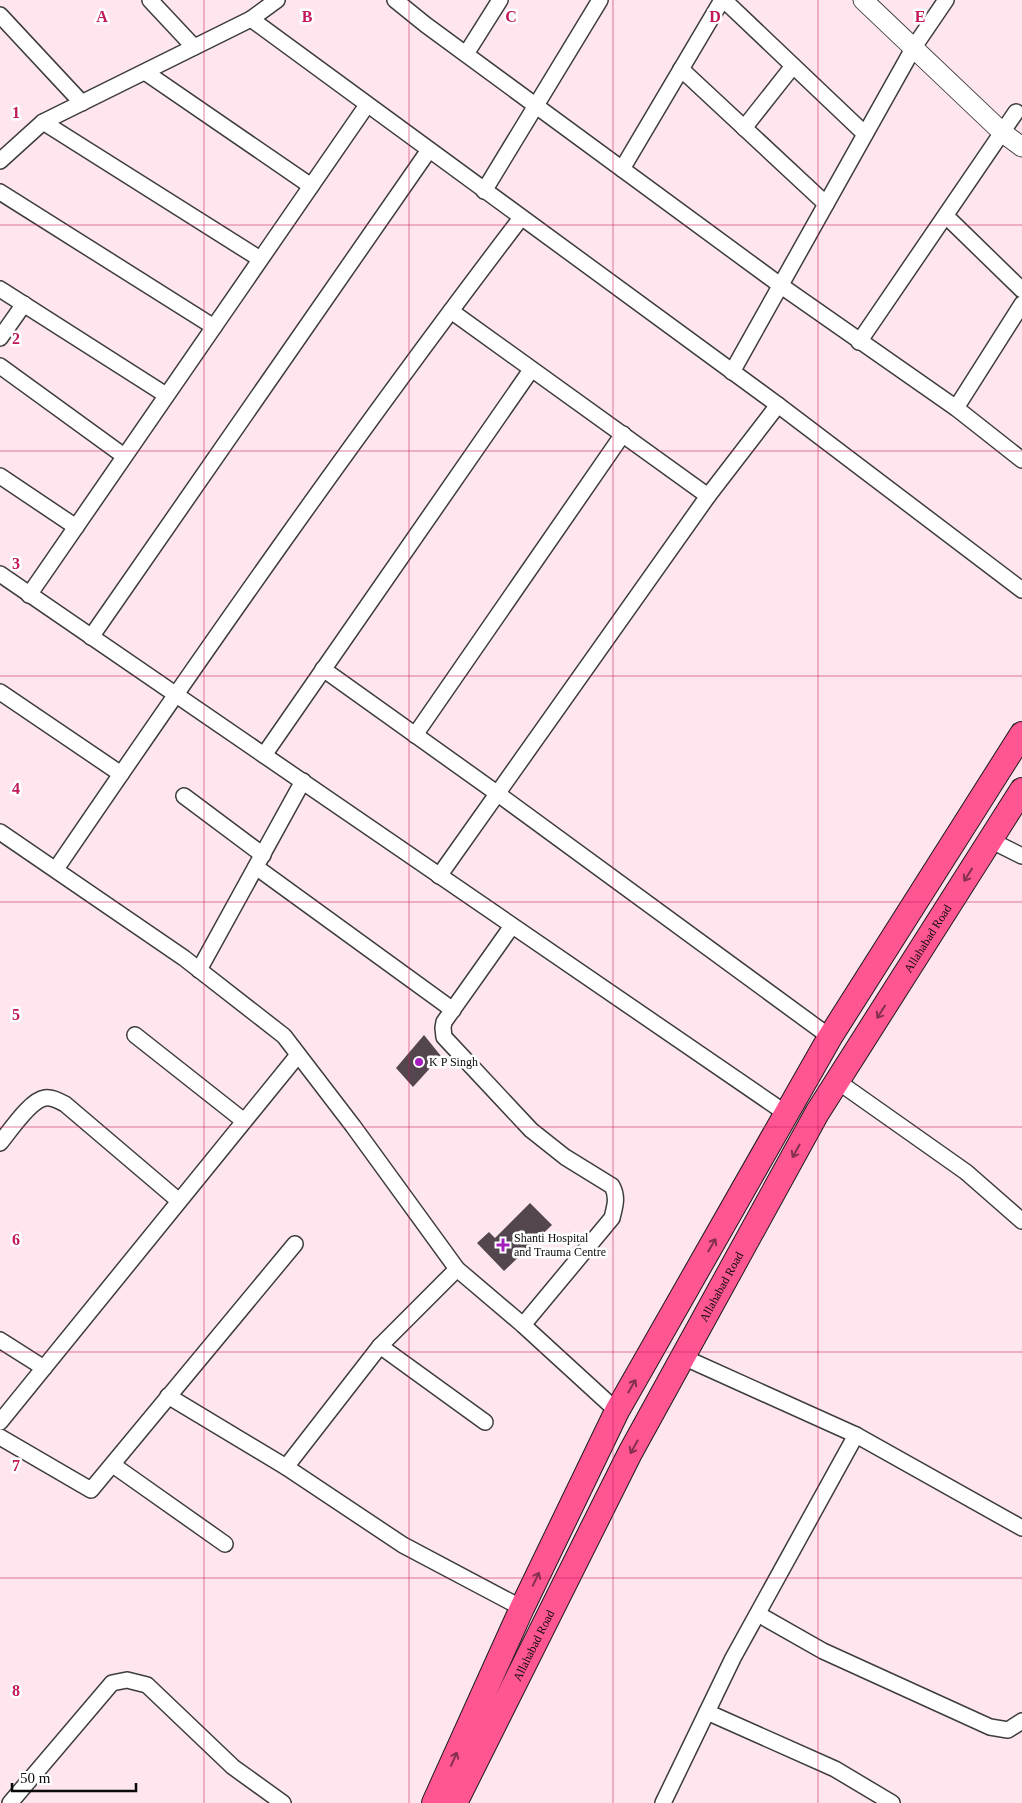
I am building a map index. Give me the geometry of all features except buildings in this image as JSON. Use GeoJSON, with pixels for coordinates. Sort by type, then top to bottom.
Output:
{"type":"FeatureCollection","features":[{"type":"Feature","properties":{"kind":"main road"},"geometry":{"type":"LineString","coordinates":[[434,1803],[522,1608],[617,1412],[830,1037],[1022,734]]}},
{"type":"Feature","properties":{"kind":"main road","name":"Allahabad Road"},"geometry":{"type":"LineString","coordinates":[[455,1803],[630,1453],[812,1121],[1022,790]]}},
{"type":"Feature","properties":{"kind":"street"},"geometry":{"type":"LineString","coordinates":[[150,0],[194,47]]}},
{"type":"Feature","properties":{"kind":"street"},"geometry":{"type":"LineString","coordinates":[[0,161],[43,122],[251,19],[277,0]]}},
{"type":"Feature","properties":{"kind":"street"},"geometry":{"type":"LineString","coordinates":[[395,0],[780,285],[956,408],[1022,460]]}},
{"type":"Feature","properties":{"kind":"street"},"geometry":{"type":"LineString","coordinates":[[466,54],[500,0]]}},
{"type":"Feature","properties":{"kind":"street"},"geometry":{"type":"LineString","coordinates":[[484,190],[600,0]]}},
{"type":"Feature","properties":{"kind":"street"},"geometry":{"type":"LineString","coordinates":[[622,169],[723,0],[865,134]]}},
{"type":"Feature","properties":{"kind":"street"},"geometry":{"type":"LineString","coordinates":[[863,0],[1003,133],[1022,147]]}},
{"type":"Feature","properties":{"kind":"street"},"geometry":{"type":"LineString","coordinates":[[732,372],[914,47],[946,0]]}},
{"type":"Feature","properties":{"kind":"street"},"geometry":{"type":"LineString","coordinates":[[0,15],[82,103]]}},
{"type":"Feature","properties":{"kind":"street"},"geometry":{"type":"LineString","coordinates":[[251,19],[778,405],[1022,590]]}},
{"type":"Feature","properties":{"kind":"street"},"geometry":{"type":"LineString","coordinates":[[744,128],[793,66]]}},
{"type":"Feature","properties":{"kind":"street"},"geometry":{"type":"LineString","coordinates":[[681,69],[826,204]]}},
{"type":"Feature","properties":{"kind":"street"},"geometry":{"type":"LineString","coordinates":[[145,72],[311,186]]}},
{"type":"Feature","properties":{"kind":"street"},"geometry":{"type":"LineString","coordinates":[[30,595],[367,105]]}},
{"type":"Feature","properties":{"kind":"street"},"geometry":{"type":"LineString","coordinates":[[859,342],[1016,112]]}},
{"type":"Feature","properties":{"kind":"street"},"geometry":{"type":"LineString","coordinates":[[43,122],[260,259]]}},
{"type":"Feature","properties":{"kind":"street"},"geometry":{"type":"LineString","coordinates":[[91,637],[429,150]]}},
{"type":"Feature","properties":{"kind":"street"},"geometry":{"type":"LineString","coordinates":[[0,192],[214,327]]}},
{"type":"Feature","properties":{"kind":"street"},"geometry":{"type":"LineString","coordinates":[[946,216],[1022,290]]}},
{"type":"Feature","properties":{"kind":"street"},"geometry":{"type":"LineString","coordinates":[[56,869],[175,695],[340,462],[521,218]]}},
{"type":"Feature","properties":{"kind":"street"},"geometry":{"type":"LineString","coordinates":[[0,289],[166,395]]}},
{"type":"Feature","properties":{"kind":"street"},"geometry":{"type":"LineString","coordinates":[[0,338],[24,304]]}},
{"type":"Feature","properties":{"kind":"street"},"geometry":{"type":"LineString","coordinates":[[956,408],[1022,304]]}},
{"type":"Feature","properties":{"kind":"street"},"geometry":{"type":"LineString","coordinates":[[451,311],[708,496]]}},
{"type":"Feature","properties":{"kind":"street"},"geometry":{"type":"LineString","coordinates":[[0,366],[124,456]]}},
{"type":"Feature","properties":{"kind":"street"},"geometry":{"type":"LineString","coordinates":[[264,755],[531,370]]}},
{"type":"Feature","properties":{"kind":"street"},"geometry":{"type":"LineString","coordinates":[[439,876],[708,496],[778,405]]}},
{"type":"Feature","properties":{"kind":"street"},"geometry":{"type":"LineString","coordinates":[[415,735],[623,434]]}},
{"type":"Feature","properties":{"kind":"street"},"geometry":{"type":"LineString","coordinates":[[0,476],[76,527]]}},
{"type":"Feature","properties":{"kind":"street"},"geometry":{"type":"LineString","coordinates":[[0,574],[787,1114]]}},
{"type":"Feature","properties":{"kind":"street"},"geometry":{"type":"LineString","coordinates":[[323,670],[498,794],[830,1037]]}},
{"type":"Feature","properties":{"kind":"street"},"geometry":{"type":"LineString","coordinates":[[0,692],[121,774]]}},
{"type":"Feature","properties":{"kind":"street"},"geometry":{"type":"LineString","coordinates":[[199,970],[303,782]]}},
{"type":"Feature","properties":{"kind":"street"},"geometry":{"type":"LineString","coordinates":[[184,796],[260,861],[453,1010]]}},
{"type":"Feature","properties":{"kind":"street"},"geometry":{"type":"LineString","coordinates":[[0,832],[56,869],[199,970],[284,1036],[353,1126],[457,1268],[523,1325],[617,1412]]}},
{"type":"Feature","properties":{"kind":"street"},"geometry":{"type":"LineString","coordinates":[[990,840],[1022,856]]}},
{"type":"Feature","properties":{"kind":"street"},"geometry":{"type":"LineString","coordinates":[[512,926],[444,1022],[444,1037],[531,1130],[565,1157],[612,1186],[616,1193],[612,1218],[523,1325]]}},
{"type":"Feature","properties":{"kind":"street"},"geometry":{"type":"LineString","coordinates":[[135,1035],[244,1121]]}},
{"type":"Feature","properties":{"kind":"street"},"geometry":{"type":"LineString","coordinates":[[0,1422],[298,1055]]}},
{"type":"Feature","properties":{"kind":"street"},"geometry":{"type":"LineString","coordinates":[[837,1081],[966,1172],[1022,1221]]}},
{"type":"Feature","properties":{"kind":"street"},"geometry":{"type":"LineString","coordinates":[[0,1143],[35,1101],[47,1098],[56,1100],[65,1104],[180,1201]]}},
{"type":"Feature","properties":{"kind":"street"},"geometry":{"type":"LineString","coordinates":[[0,1436],[91,1490],[295,1244]]}},
{"type":"Feature","properties":{"kind":"street"},"geometry":{"type":"LineString","coordinates":[[286,1467],[380,1346],[457,1268]]}},
{"type":"Feature","properties":{"kind":"street"},"geometry":{"type":"LineString","coordinates":[[0,1340],[44,1368]]}},
{"type":"Feature","properties":{"kind":"street"},"geometry":{"type":"LineString","coordinates":[[380,1346],[486,1422]]}},
{"type":"Feature","properties":{"kind":"street"},"geometry":{"type":"LineString","coordinates":[[683,1357],[856,1434],[1022,1528]]}},
{"type":"Feature","properties":{"kind":"street"},"geometry":{"type":"LineString","coordinates":[[168,1396],[286,1467],[403,1545],[522,1608]]}},
{"type":"Feature","properties":{"kind":"street"},"geometry":{"type":"LineString","coordinates":[[662,1803],[758,1614],[856,1434]]}},
{"type":"Feature","properties":{"kind":"street"},"geometry":{"type":"LineString","coordinates":[[113,1465],[225,1544]]}},
{"type":"Feature","properties":{"kind":"street"},"geometry":{"type":"LineString","coordinates":[[758,1614],[823,1651],[990,1727],[1008,1730],[1022,1721]]}},
{"type":"Feature","properties":{"kind":"street"},"geometry":{"type":"LineString","coordinates":[[10,1803],[112,1683],[127,1680],[147,1685],[233,1767],[283,1803]]}},
{"type":"Feature","properties":{"kind":"street"},"geometry":{"type":"LineString","coordinates":[[707,1712],[835,1769],[892,1803]]}},
{"type":"Feature","properties":{"kind":"place","name":"K P Singh"},"geometry":{"type":"Point","coordinates":[419,1062]}},
{"type":"Feature","properties":{"kind":"place","name":"Shanti Hospital and Trauma Centre"},"geometry":{"type":"Point","coordinates":[503,1245]}}]}
